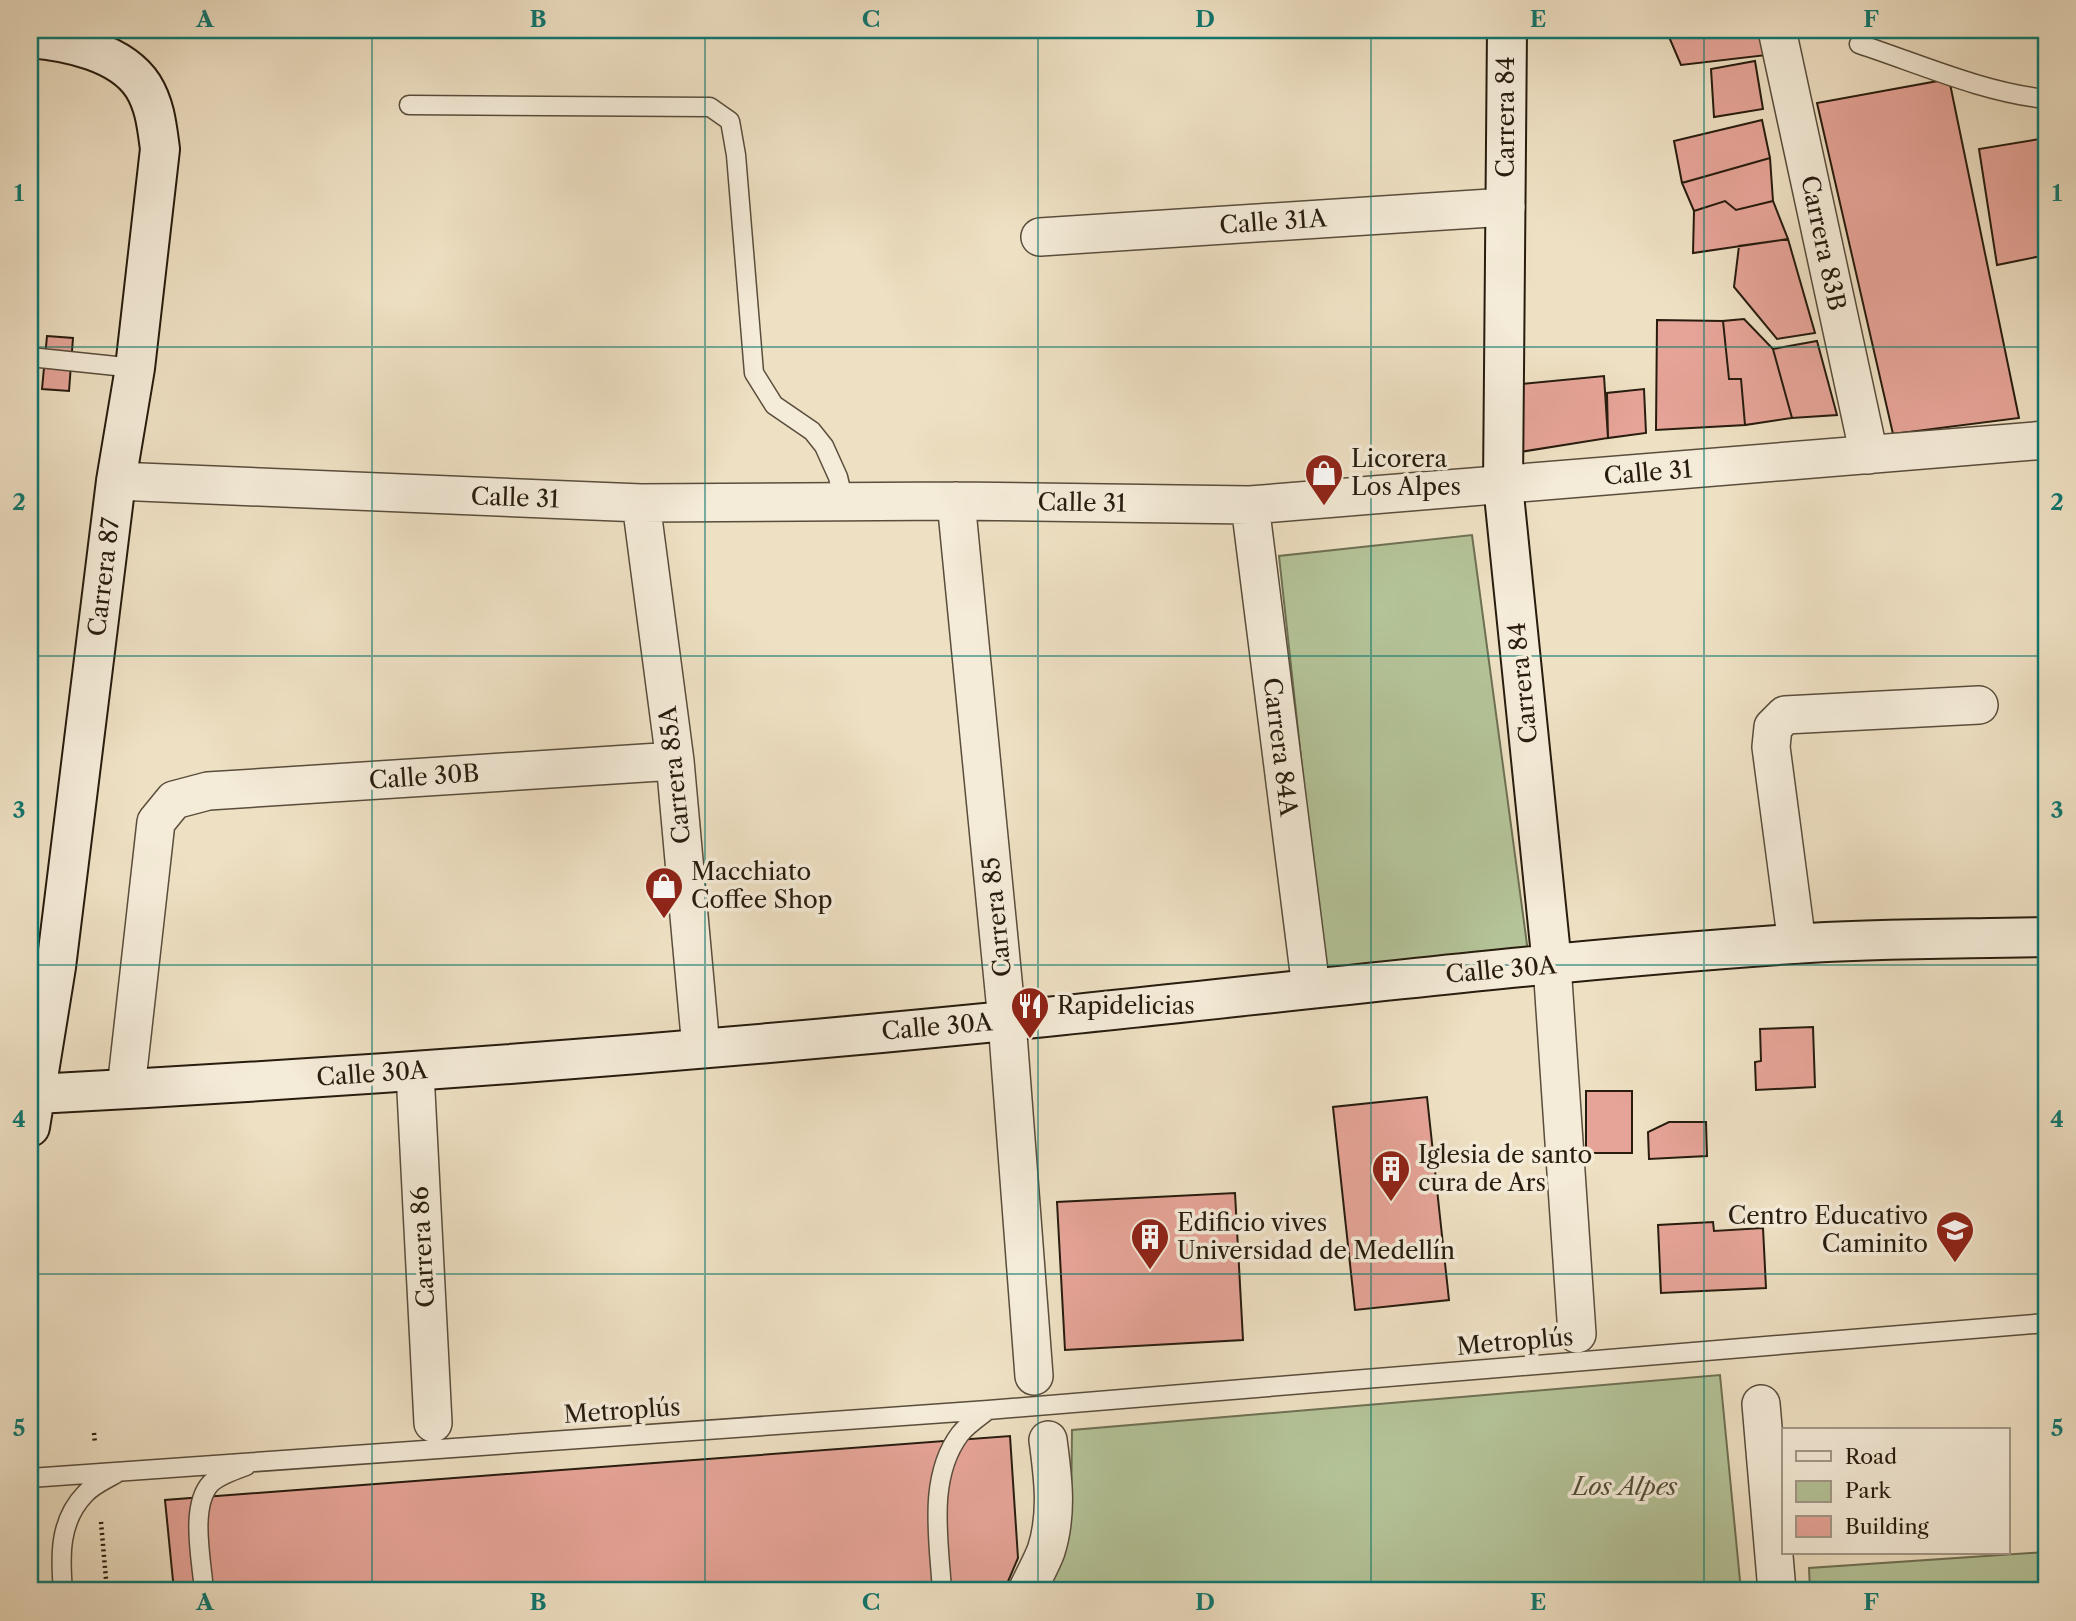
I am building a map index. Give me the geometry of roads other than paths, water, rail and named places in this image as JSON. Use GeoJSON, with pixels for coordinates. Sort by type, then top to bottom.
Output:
{"type":"FeatureCollection","features":[{"type":"Feature","properties":{"kind":"street","name":"Carrera 84"},"geometry":{"type":"LineString","coordinates":[[1507,30],[1503,485],[1552,965],[1577,1334]]}},
{"type":"Feature","properties":{"kind":"street","name":"Carrera 83B"},"geometry":{"type":"LineString","coordinates":[[1777,30],[1869,455]]}},
{"type":"Feature","properties":{"kind":"street","name":"Carrera 87"},"geometry":{"type":"LineString","coordinates":[[30,38],[76,45],[120,63],[142,85],[156,115],[160,149],[135,368],[43,964],[33,1111]]}},
{"type":"Feature","properties":{"kind":"street","name":"Calle 31A"},"geometry":{"type":"LineString","coordinates":[[1040,237],[1506,207]]}},
{"type":"Feature","properties":{"kind":"street","name":"Calle 31"},"geometry":{"type":"LineString","coordinates":[[116,481],[641,503],[956,501],[1250,505],[2046,440]]}},
{"type":"Feature","properties":{"kind":"street","name":"Carrera 85"},"geometry":{"type":"LineString","coordinates":[[956,501],[1007,1021],[1034,1376]]}},
{"type":"Feature","properties":{"kind":"street","name":"Carrera 85A"},"geometry":{"type":"LineString","coordinates":[[641,503],[675,761],[701,1048]]}},
{"type":"Feature","properties":{"kind":"street","name":"Carrera 84A"},"geometry":{"type":"LineString","coordinates":[[1250,505],[1311,988]]}},
{"type":"Feature","properties":{"kind":"street"},"geometry":{"type":"LineString","coordinates":[[1797,944],[1770,747],[1773,727],[1785,715],[1979,705]]}},
{"type":"Feature","properties":{"kind":"street","name":"Calle 30B"},"geometry":{"type":"LineString","coordinates":[[126,1089],[156,821],[174,800],[208,791],[675,761]]}},
{"type":"Feature","properties":{"kind":"street","name":"Calle 30A"},"geometry":{"type":"LineString","coordinates":[[33,1111],[126,1089],[415,1072],[701,1048],[1007,1021],[1552,965],[1797,944],[2046,937]]}},
{"type":"Feature","properties":{"kind":"street","name":"Carrera 86"},"geometry":{"type":"LineString","coordinates":[[415,1072],[433,1423]]}},
{"type":"Feature","properties":{"kind":"street"},"geometry":{"type":"LineString","coordinates":[[1760,1404],[1777,1591]]}},
{"type":"Feature","properties":{"kind":"street"},"geometry":{"type":"LineString","coordinates":[[1027,1591],[1046,1550],[1054,1513],[1048,1440]]}},
{"type":"Feature","properties":{"kind":"lane"},"geometry":{"type":"LineString","coordinates":[[1859,44],[1985,87],[2019,96],[2046,99]]}},
{"type":"Feature","properties":{"kind":"lane"},"geometry":{"type":"LineString","coordinates":[[408,105],[710,107],[730,121],[736,155],[754,373],[774,405],[812,431],[824,446],[838,477],[844,502]]}},
{"type":"Feature","properties":{"kind":"lane"},"geometry":{"type":"LineString","coordinates":[[30,357],[135,368]]}},
{"type":"Feature","properties":{"kind":"lane","name":"Metroplús"},"geometry":{"type":"LineString","coordinates":[[30,1478],[988,1410],[2046,1323]]}},
{"type":"Feature","properties":{"kind":"lane"},"geometry":{"type":"LineString","coordinates":[[942,1591],[938,1513],[940,1480],[947,1454],[961,1432],[988,1410]]}},
{"type":"Feature","properties":{"kind":"lane","name":"Metroplús"},"geometry":{"type":"LineString","coordinates":[[204,1591],[198,1520],[202,1502],[211,1484],[233,1471],[259,1461]]}},
{"type":"Feature","properties":{"kind":"lane","name":"Metroplús"},"geometry":{"type":"LineString","coordinates":[[63,1591],[60,1560],[63,1533],[71,1513],[86,1492],[120,1471]]}},
{"type":"Feature","properties":{"kind":"waterway"},"geometry":{"type":"LineString","coordinates":[[1100,30],[1163,30]]}},
{"type":"Feature","properties":{"kind":"place","name":"Licorera Los Alpes"},"geometry":{"type":"Point","coordinates":[1324,507]}},
{"type":"Feature","properties":{"kind":"place","name":"Macchiato Coffee Shop"},"geometry":{"type":"Point","coordinates":[664,920]}},
{"type":"Feature","properties":{"kind":"place","name":"Rapidelicias"},"geometry":{"type":"Point","coordinates":[1030,1040]}},
{"type":"Feature","properties":{"kind":"place","name":"Iglesia de santo cura de Ars"},"geometry":{"type":"Point","coordinates":[1391,1203]}},
{"type":"Feature","properties":{"kind":"place","name":"Centro Educativo Caminito"},"geometry":{"type":"Point","coordinates":[1955,1264]}},
{"type":"Feature","properties":{"kind":"place","name":"Edificio vives Universidad de Medellín"},"geometry":{"type":"Point","coordinates":[1150,1271]}},
{"type":"Feature","properties":{"kind":"park label","name":"Los Alpes"},"geometry":{"type":"Point","coordinates":[1625,1487]}}]}
